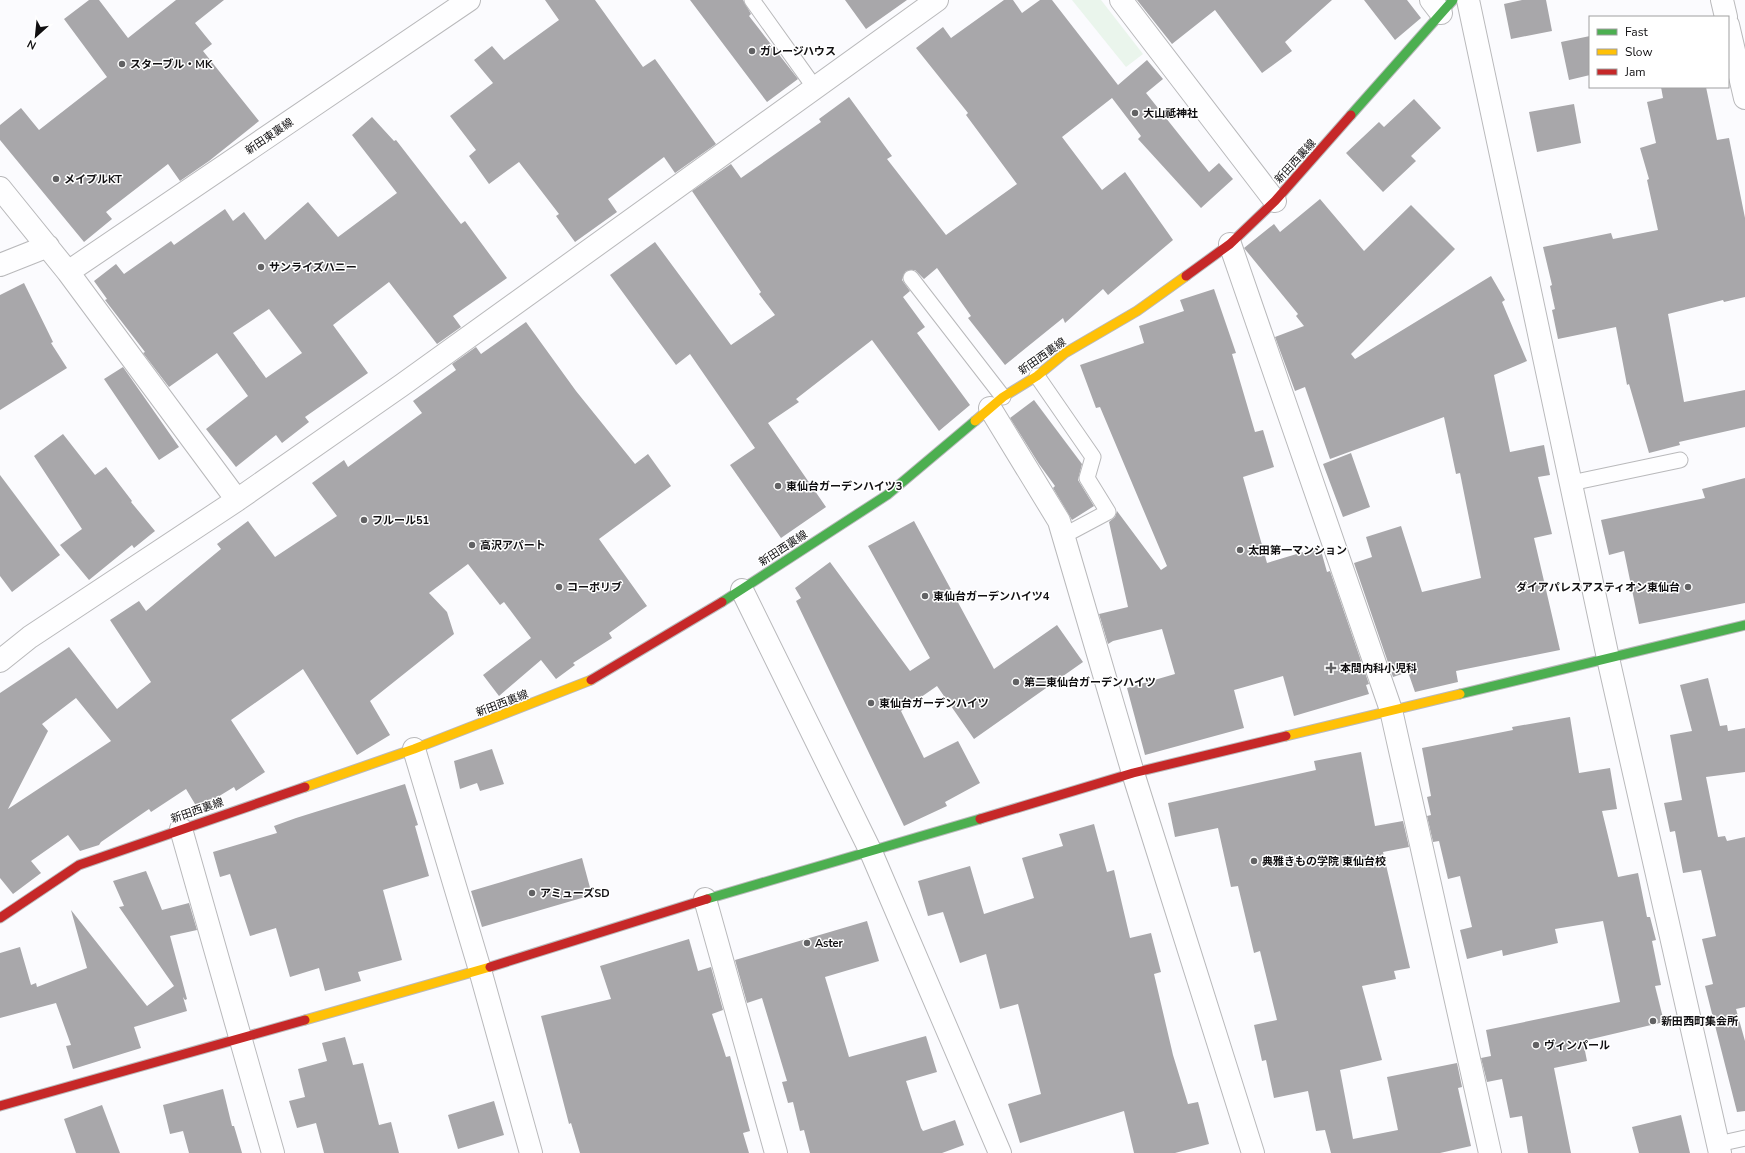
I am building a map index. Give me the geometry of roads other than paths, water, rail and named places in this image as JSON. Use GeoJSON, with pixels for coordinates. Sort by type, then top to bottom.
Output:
{"type":"FeatureCollection","features":[{"type":"Feature","properties":{"kind":"street","name":"新田東裏線"},"geometry":{"type":"LineString","coordinates":[[68,272],[469,0]]}},
{"type":"Feature","properties":{"kind":"street"},"geometry":{"type":"LineString","coordinates":[[0,661],[30,637],[237,500],[408,380],[937,0]]}},
{"type":"Feature","properties":{"kind":"street"},"geometry":{"type":"LineString","coordinates":[[1121,0],[1275,201]]}},
{"type":"Feature","properties":{"kind":"street"},"geometry":{"type":"LineString","coordinates":[[1468,0],[1608,658],[1719,1149]]}},
{"type":"Feature","properties":{"kind":"street"},"geometry":{"type":"LineString","coordinates":[[1722,0],[1726,16]]}},
{"type":"Feature","properties":{"kind":"street","name":"新田西裏線"},"geometry":{"type":"LineString","coordinates":[[0,918],[80,864],[414,749],[585,684],[742,590],[887,495],[996,402],[1037,376],[1065,353],[1137,311],[1230,244],[1275,201],[1442,4]]}},
{"type":"Feature","properties":{"kind":"street"},"geometry":{"type":"LineString","coordinates":[[1729,29],[1745,98]]}},
{"type":"Feature","properties":{"kind":"street"},"geometry":{"type":"LineString","coordinates":[[0,188],[68,272],[237,500]]}},
{"type":"Feature","properties":{"kind":"street"},"geometry":{"type":"LineString","coordinates":[[1230,244],[1391,710],[1490,1153]]}},
{"type":"Feature","properties":{"kind":"street"},"geometry":{"type":"LineString","coordinates":[[0,265],[48,246]]}},
{"type":"Feature","properties":{"kind":"street"},"geometry":{"type":"LineString","coordinates":[[996,402],[1059,521],[1133,773],[1253,1153]]}},
{"type":"Feature","properties":{"kind":"street"},"geometry":{"type":"LineString","coordinates":[[742,590],[871,852],[1000,1153]]}},
{"type":"Feature","properties":{"kind":"street"},"geometry":{"type":"LineString","coordinates":[[0,1106],[480,970],[705,899],[871,852],[1133,773],[1745,625]]}},
{"type":"Feature","properties":{"kind":"street"},"geometry":{"type":"LineString","coordinates":[[414,749],[480,970],[531,1153]]}},
{"type":"Feature","properties":{"kind":"street"},"geometry":{"type":"LineString","coordinates":[[181,829],[239,1038],[273,1153]]}},
{"type":"Feature","properties":{"kind":"street"},"geometry":{"type":"LineString","coordinates":[[705,899],[776,1153]]}},
{"type":"Feature","properties":{"kind":"lane"},"geometry":{"type":"LineString","coordinates":[[752,0],[815,88]]}},
{"type":"Feature","properties":{"kind":"lane"},"geometry":{"type":"LineString","coordinates":[[911,278],[996,402]]}},
{"type":"Feature","properties":{"kind":"lane"},"geometry":{"type":"LineString","coordinates":[[1037,376],[1093,457],[1087,478],[1108,512],[1063,536]]}},
{"type":"Feature","properties":{"kind":"lane"},"geometry":{"type":"LineString","coordinates":[[1571,483],[1680,460]]}},
{"type":"Feature","properties":{"kind":"lane"},"geometry":{"type":"LineString","coordinates":[[1719,1149],[1745,1138]]}},
{"type":"Feature","properties":{"kind":"place","name":"ガレージハウス"},"geometry":{"type":"Point","coordinates":[752,51]}},
{"type":"Feature","properties":{"kind":"place","name":"スターブル・MK"},"geometry":{"type":"Point","coordinates":[122,64]}},
{"type":"Feature","properties":{"kind":"place","name":"大山祗神社"},"geometry":{"type":"Point","coordinates":[1135,113]}},
{"type":"Feature","properties":{"kind":"place","name":"メイプルKT"},"geometry":{"type":"Point","coordinates":[56,179]}},
{"type":"Feature","properties":{"kind":"place","name":"サンライズハニー"},"geometry":{"type":"Point","coordinates":[261,267]}},
{"type":"Feature","properties":{"kind":"place","name":"東仙台ガーデンハイツ3"},"geometry":{"type":"Point","coordinates":[778,486]}},
{"type":"Feature","properties":{"kind":"place","name":"フルール51"},"geometry":{"type":"Point","coordinates":[364,520]}},
{"type":"Feature","properties":{"kind":"place","name":"高沢アパート"},"geometry":{"type":"Point","coordinates":[472,545]}},
{"type":"Feature","properties":{"kind":"place","name":"太田第一マンション"},"geometry":{"type":"Point","coordinates":[1240,550]}},
{"type":"Feature","properties":{"kind":"place","name":"コーポリブ"},"geometry":{"type":"Point","coordinates":[559,587]}},
{"type":"Feature","properties":{"kind":"place","name":"ダイアパレスアスティオン東仙台"},"geometry":{"type":"Point","coordinates":[1688,587]}},
{"type":"Feature","properties":{"kind":"place","name":"東仙台ガーデンハイツ4"},"geometry":{"type":"Point","coordinates":[925,596]}},
{"type":"Feature","properties":{"kind":"place","name":"本間内科小児科"},"geometry":{"type":"Point","coordinates":[1331,668]}},
{"type":"Feature","properties":{"kind":"place","name":"第二東仙台ガーデンハイツ"},"geometry":{"type":"Point","coordinates":[1016,682]}},
{"type":"Feature","properties":{"kind":"place","name":"東仙台ガーデンハイツ"},"geometry":{"type":"Point","coordinates":[871,703]}},
{"type":"Feature","properties":{"kind":"place","name":"典雅きもの学院 東仙台校"},"geometry":{"type":"Point","coordinates":[1254,861]}},
{"type":"Feature","properties":{"kind":"place","name":"アミューズSD"},"geometry":{"type":"Point","coordinates":[532,893]}},
{"type":"Feature","properties":{"kind":"place","name":"Aster"},"geometry":{"type":"Point","coordinates":[807,943]}},
{"type":"Feature","properties":{"kind":"place","name":"新田西町集会所"},"geometry":{"type":"Point","coordinates":[1653,1021]}},
{"type":"Feature","properties":{"kind":"place","name":"ヴィンパール"},"geometry":{"type":"Point","coordinates":[1536,1045]}}]}
